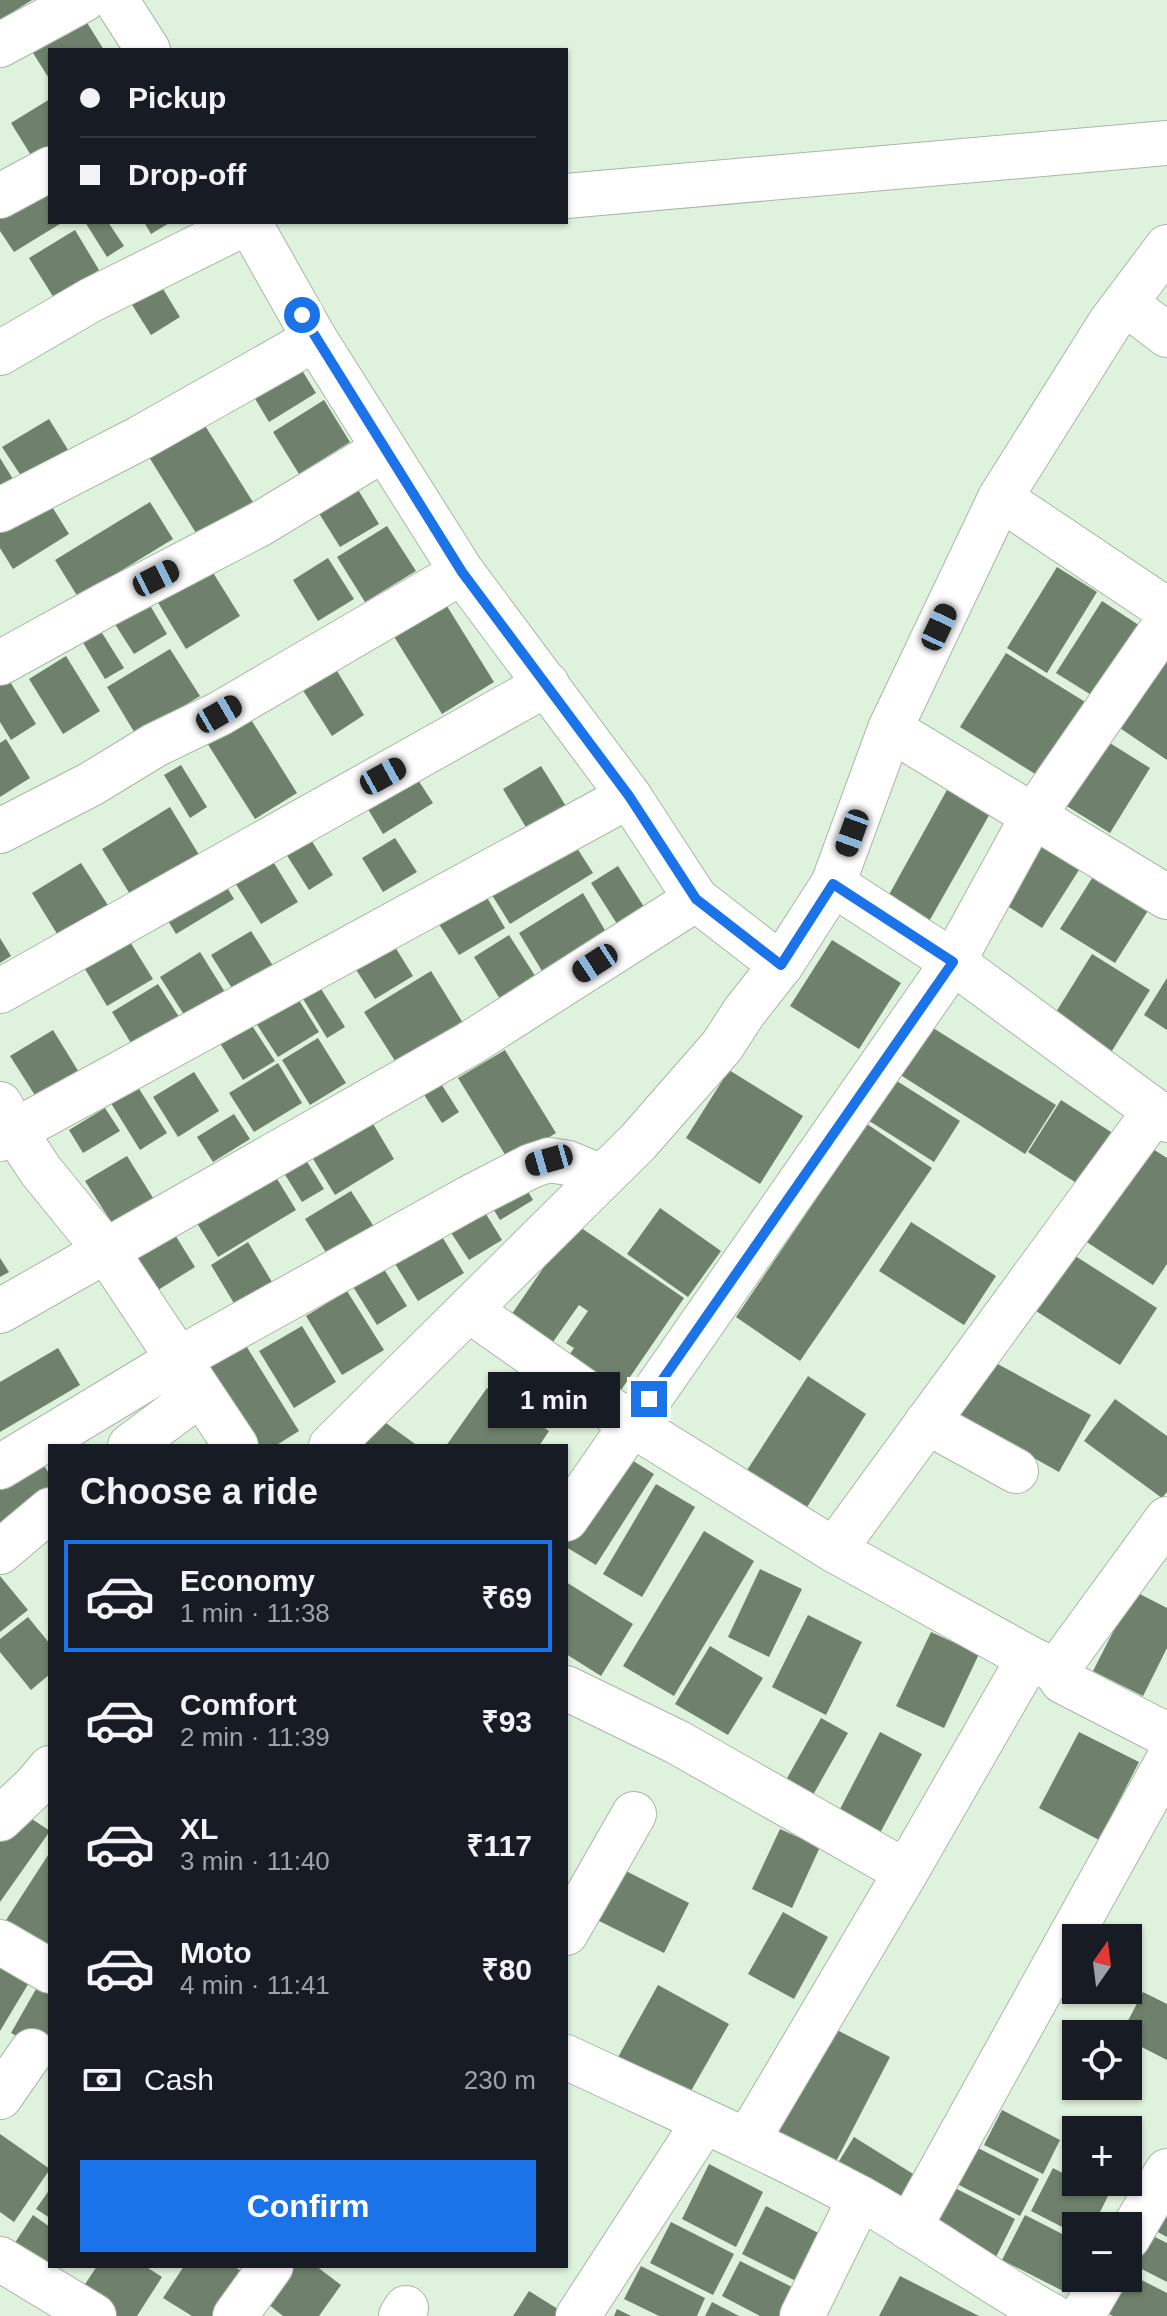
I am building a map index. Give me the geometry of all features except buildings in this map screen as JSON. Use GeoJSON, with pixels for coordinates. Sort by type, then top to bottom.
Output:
{"type":"FeatureCollection","features":[{"type":"Feature","properties":{"kind":"street"},"geometry":{"type":"LineString","coordinates":[[0,45],[83,0]]}},
{"type":"Feature","properties":{"kind":"street"},"geometry":{"type":"LineString","coordinates":[[116,0],[147,48]]}},
{"type":"Feature","properties":{"kind":"street"},"geometry":{"type":"LineString","coordinates":[[568,196],[1167,143]]}},
{"type":"Feature","properties":{"kind":"street"},"geometry":{"type":"LineString","coordinates":[[0,196],[48,170]]}},
{"type":"Feature","properties":{"kind":"street"},"geometry":{"type":"LineString","coordinates":[[0,353],[91,300],[244,224]]}},
{"type":"Feature","properties":{"kind":"street"},"geometry":{"type":"LineString","coordinates":[[249,224],[315,339],[462,572],[629,796],[696,899],[781,965]]}},
{"type":"Feature","properties":{"kind":"street"},"geometry":{"type":"LineString","coordinates":[[333,1444],[638,1142],[699,1073],[781,965],[833,884],[890,729],[1000,498],[1110,323],[1167,247]]}},
{"type":"Feature","properties":{"kind":"street"},"geometry":{"type":"LineString","coordinates":[[1125,303],[1167,335]]}},
{"type":"Feature","properties":{"kind":"street"},"geometry":{"type":"LineString","coordinates":[[0,510],[140,438],[315,339]]}},
{"type":"Feature","properties":{"kind":"street"},"geometry":{"type":"LineString","coordinates":[[0,663],[260,524],[384,449]]}},
{"type":"Feature","properties":{"kind":"street"},"geometry":{"type":"LineString","coordinates":[[1000,498],[1167,610]]}},
{"type":"Feature","properties":{"kind":"street"},"geometry":{"type":"LineString","coordinates":[[0,831],[91,784],[155,745],[219,714],[462,572]]}},
{"type":"Feature","properties":{"kind":"street"},"geometry":{"type":"LineString","coordinates":[[568,1516],[953,962],[1033,816],[1167,622]]}},
{"type":"Feature","properties":{"kind":"street"},"geometry":{"type":"LineString","coordinates":[[0,991],[547,684]]}},
{"type":"Feature","properties":{"kind":"street"},"geometry":{"type":"LineString","coordinates":[[890,729],[1167,897]]}},
{"type":"Feature","properties":{"kind":"street"},"geometry":{"type":"LineString","coordinates":[[235,1444],[107,1252],[5,1125],[629,796]]}},
{"type":"Feature","properties":{"kind":"street"},"geometry":{"type":"LineString","coordinates":[[833,884],[953,962],[1161,1116],[927,1422],[834,1550]]}},
{"type":"Feature","properties":{"kind":"street"},"geometry":{"type":"LineString","coordinates":[[0,1311],[469,1044],[696,899]]}},
{"type":"Feature","properties":{"kind":"street"},"geometry":{"type":"LineString","coordinates":[[48,1444],[189,1377],[469,1198],[531,1166],[549,1160],[568,1163],[602,1177]]}},
{"type":"Feature","properties":{"kind":"street"},"geometry":{"type":"LineString","coordinates":[[469,1310],[631,1424],[834,1550],[1043,1664],[1062,1681],[1167,1735]]}},
{"type":"Feature","properties":{"kind":"street"},"geometry":{"type":"LineString","coordinates":[[132,1444],[189,1377]]}},
{"type":"Feature","properties":{"kind":"street"},"geometry":{"type":"LineString","coordinates":[[927,1422],[1016,1471]]}},
{"type":"Feature","properties":{"kind":"street"},"geometry":{"type":"LineString","coordinates":[[0,1467],[48,1444]]}},
{"type":"Feature","properties":{"kind":"street"},"geometry":{"type":"LineString","coordinates":[[0,1552],[48,1512]]}},
{"type":"Feature","properties":{"kind":"street"},"geometry":{"type":"LineString","coordinates":[[747,2141],[906,1872],[1043,1664],[1167,1519]]}},
{"type":"Feature","properties":{"kind":"street"},"geometry":{"type":"LineString","coordinates":[[568,1689],[677,1742],[906,1872]]}},
{"type":"Feature","properties":{"kind":"street"},"geometry":{"type":"LineString","coordinates":[[909,2228],[1167,1762]]}},
{"type":"Feature","properties":{"kind":"street"},"geometry":{"type":"LineString","coordinates":[[0,1819],[48,1770]]}},
{"type":"Feature","properties":{"kind":"street"},"geometry":{"type":"LineString","coordinates":[[568,1930],[634,1814]]}},
{"type":"Feature","properties":{"kind":"street"},"geometry":{"type":"LineString","coordinates":[[0,1942],[48,1970]]}},
{"type":"Feature","properties":{"kind":"street"},"geometry":{"type":"LineString","coordinates":[[0,2097],[32,2051]]}},
{"type":"Feature","properties":{"kind":"street"},"geometry":{"type":"LineString","coordinates":[[568,2058],[747,2141],[860,2198],[909,2228],[1025,2310]]}},
{"type":"Feature","properties":{"kind":"street"},"geometry":{"type":"LineString","coordinates":[[578,2316],[583,2271],[704,2122]]}},
{"type":"Feature","properties":{"kind":"street"},"geometry":{"type":"LineString","coordinates":[[1142,2214],[1167,2171]]}},
{"type":"Feature","properties":{"kind":"street"},"geometry":{"type":"LineString","coordinates":[[802,2316],[860,2198]]}},
{"type":"Feature","properties":{"kind":"street"},"geometry":{"type":"LineString","coordinates":[[0,2259],[80,2293]]}},
{"type":"Feature","properties":{"kind":"street"},"geometry":{"type":"LineString","coordinates":[[235,2316],[270,2268]]}},
{"type":"Feature","properties":{"kind":"street"},"geometry":{"type":"LineString","coordinates":[[1082,2316],[1096,2292]]}},
{"type":"Feature","properties":{"kind":"route"},"geometry":{"type":"LineString","coordinates":[[302,315],[462,572],[629,796],[696,899],[781,965],[833,884],[953,962],[649,1399]]}}]}
